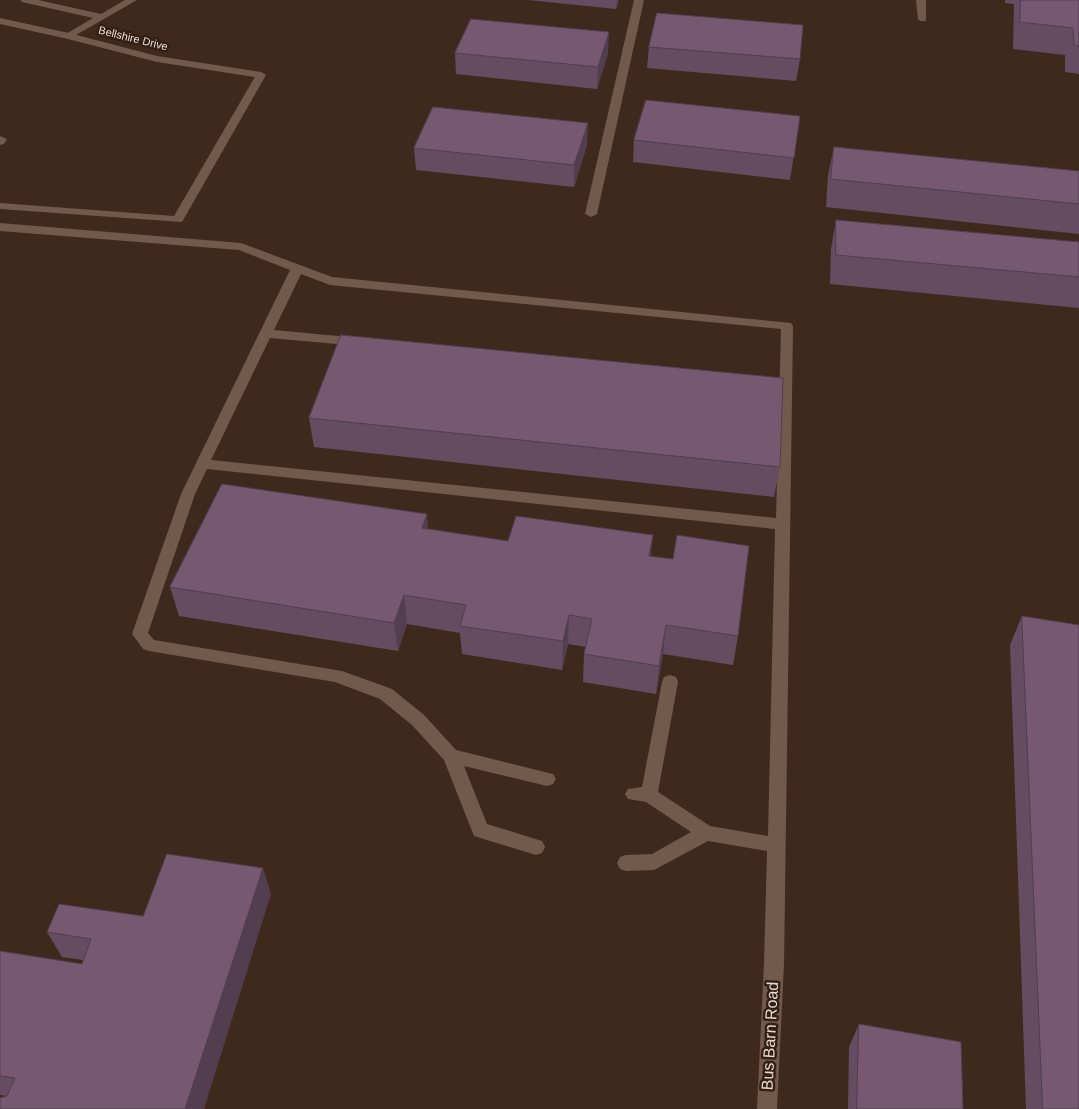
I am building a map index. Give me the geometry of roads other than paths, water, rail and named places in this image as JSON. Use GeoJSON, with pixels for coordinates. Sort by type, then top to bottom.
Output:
{"type":"FeatureCollection","features":[{"type":"Feature","properties":{"kind":"street"},"geometry":{"type":"LineString","coordinates":[[25,0],[101,17]]}},
{"type":"Feature","properties":{"kind":"street"},"geometry":{"type":"LineString","coordinates":[[69,36],[132,0]]}},
{"type":"Feature","properties":{"kind":"street"},"geometry":{"type":"LineString","coordinates":[[591,214],[639,0]]}},
{"type":"Feature","properties":{"kind":"street"},"geometry":{"type":"LineString","coordinates":[[921,0],[923,19]]}},
{"type":"Feature","properties":{"kind":"street","name":"Bellshire Drive"},"geometry":{"type":"LineString","coordinates":[[0,21],[157,58],[261,76],[178,220],[0,206]]}},
{"type":"Feature","properties":{"kind":"street"},"geometry":{"type":"LineString","coordinates":[[0,227],[242,247],[297,268],[188,494],[140,634],[149,645],[336,676],[386,694],[418,720],[452,756],[480,830],[536,847]]}},
{"type":"Feature","properties":{"kind":"street","name":"Bus Barn Road"},"geometry":{"type":"LineString","coordinates":[[297,268],[330,282],[787,326],[781,382],[783,524],[777,845],[767,1109]]}},
{"type":"Feature","properties":{"kind":"street"},"geometry":{"type":"LineString","coordinates":[[266,333],[373,344]]}},
{"type":"Feature","properties":{"kind":"street"},"geometry":{"type":"LineString","coordinates":[[202,464],[783,524]]}},
{"type":"Feature","properties":{"kind":"street"},"geometry":{"type":"LineString","coordinates":[[670,682],[642,794],[706,834],[777,845]]}},
{"type":"Feature","properties":{"kind":"street"},"geometry":{"type":"LineString","coordinates":[[452,756],[547,779]]}},
{"type":"Feature","properties":{"kind":"street"},"geometry":{"type":"LineString","coordinates":[[626,863],[654,862],[706,834]]}}]}
